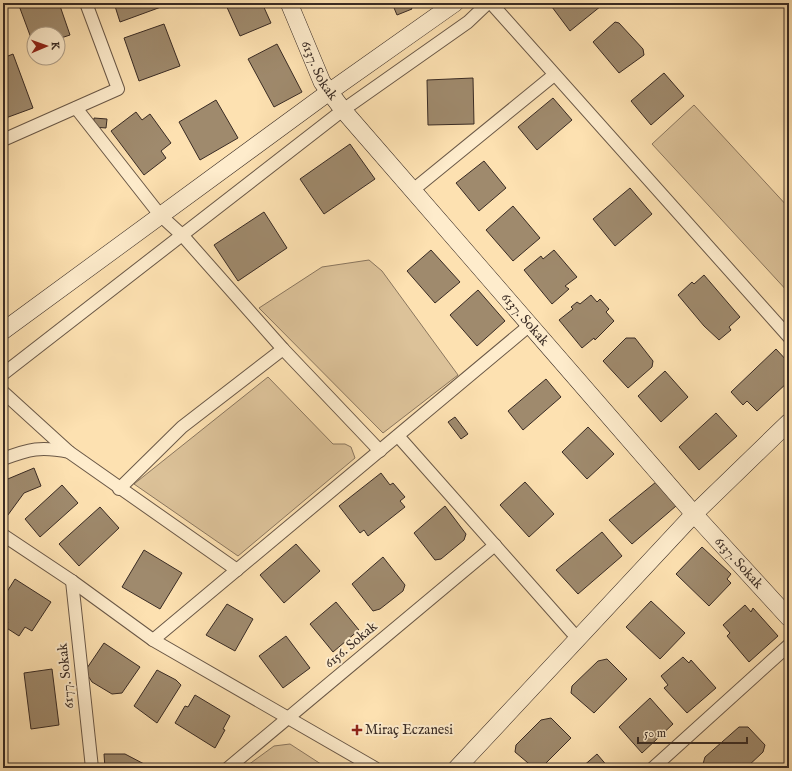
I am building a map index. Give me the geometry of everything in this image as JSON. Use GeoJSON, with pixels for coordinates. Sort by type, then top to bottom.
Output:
{"type":"FeatureCollection","features":[{"type":"Feature","properties":{"kind":"street"},"geometry":{"type":"LineString","coordinates":[[3,140],[118,89],[86,3]]}},
{"type":"Feature","properties":{"kind":"street","name":"6137. Sokak"},"geometry":{"type":"LineString","coordinates":[[289,3],[322,82],[342,110],[694,514],[789,618]]}},
{"type":"Feature","properties":{"kind":"street"},"geometry":{"type":"LineString","coordinates":[[3,331],[329,92],[455,3]]}},
{"type":"Feature","properties":{"kind":"street"},"geometry":{"type":"LineString","coordinates":[[3,374],[183,236],[342,110],[468,22],[490,3],[789,337]]}},
{"type":"Feature","properties":{"kind":"street"},"geometry":{"type":"LineString","coordinates":[[413,190],[554,75]]}},
{"type":"Feature","properties":{"kind":"street"},"geometry":{"type":"LineString","coordinates":[[76,108],[160,215],[183,236],[283,349],[380,451]]}},
{"type":"Feature","properties":{"kind":"street"},"geometry":{"type":"LineString","coordinates":[[153,640],[530,325]]}},
{"type":"Feature","properties":{"kind":"street"},"geometry":{"type":"LineString","coordinates":[[119,489],[182,428],[283,349]]}},
{"type":"Feature","properties":{"kind":"street"},"geometry":{"type":"LineString","coordinates":[[3,392],[69,452],[119,489],[237,570]]}},
{"type":"Feature","properties":{"kind":"street"},"geometry":{"type":"LineString","coordinates":[[457,768],[694,514],[789,422]]}},
{"type":"Feature","properties":{"kind":"street"},"geometry":{"type":"LineString","coordinates":[[398,436],[578,639]]}},
{"type":"Feature","properties":{"kind":"street"},"geometry":{"type":"LineString","coordinates":[[3,459],[27,450],[48,448],[69,452]]}},
{"type":"Feature","properties":{"kind":"street"},"geometry":{"type":"LineString","coordinates":[[3,535],[72,581],[153,640],[375,768]]}},
{"type":"Feature","properties":{"kind":"street","name":"6156. Sokak"},"geometry":{"type":"LineString","coordinates":[[228,768],[287,717],[495,545]]}},
{"type":"Feature","properties":{"kind":"street","name":"6177. Sokak"},"geometry":{"type":"LineString","coordinates":[[72,581],[92,768]]}},
{"type":"Feature","properties":{"kind":"street"},"geometry":{"type":"LineString","coordinates":[[653,768],[789,645]]}},
{"type":"Feature","properties":{"kind":"shaded area"},"geometry":{"type":"Polygon","coordinates":[[[694,105],[789,208],[789,293],[652,144],[694,105]]]}},
{"type":"Feature","properties":{"kind":"shaded area"},"geometry":{"type":"Polygon","coordinates":[[[369,260],[382,271],[458,375],[383,433],[259,308],[322,267],[369,260]]]}},
{"type":"Feature","properties":{"kind":"shaded area"},"geometry":{"type":"Polygon","coordinates":[[[268,377],[333,444],[345,444],[351,447],[355,458],[238,556],[134,484],[268,377]]]}},
{"type":"Feature","properties":{"kind":"shaded area"},"geometry":{"type":"Polygon","coordinates":[[[290,744],[327,768],[244,768],[274,746],[290,744]]]}},
{"type":"Feature","properties":{"kind":"building"},"geometry":{"type":"Polygon","coordinates":[[[18,3],[59,3],[70,35],[66,36],[66,26],[27,26],[18,3]]]}},
{"type":"Feature","properties":{"kind":"building"},"geometry":{"type":"Polygon","coordinates":[[[114,3],[159,3],[161,7],[120,22],[114,3]]]}},
{"type":"Feature","properties":{"kind":"building"},"geometry":{"type":"Polygon","coordinates":[[[225,3],[262,3],[271,23],[240,36],[225,3]]]}},
{"type":"Feature","properties":{"kind":"building"},"geometry":{"type":"Polygon","coordinates":[[[392,3],[414,3],[410,5],[412,9],[397,15],[392,3]]]}},
{"type":"Feature","properties":{"kind":"building"},"geometry":{"type":"Polygon","coordinates":[[[549,3],[599,3],[601,6],[570,31],[549,3]]]}},
{"type":"Feature","properties":{"kind":"building"},"geometry":{"type":"Polygon","coordinates":[[[615,22],[619,23],[643,49],[644,55],[619,73],[593,42],[615,22]]]}},
{"type":"Feature","properties":{"kind":"building"},"geometry":{"type":"Polygon","coordinates":[[[164,24],[180,66],[139,81],[124,38],[164,24]]]}},
{"type":"Feature","properties":{"kind":"building"},"geometry":{"type":"Polygon","coordinates":[[[277,44],[302,92],[274,107],[248,59],[277,44]]]}},
{"type":"Feature","properties":{"kind":"building"},"geometry":{"type":"Polygon","coordinates":[[[13,54],[33,108],[3,119],[3,58],[13,54]]]}},
{"type":"Feature","properties":{"kind":"building"},"geometry":{"type":"Polygon","coordinates":[[[664,73],[684,96],[651,125],[631,101],[664,73]]]}},
{"type":"Feature","properties":{"kind":"building"},"geometry":{"type":"Polygon","coordinates":[[[473,78],[474,124],[428,125],[427,80],[473,78]]]}},
{"type":"Feature","properties":{"kind":"building"},"geometry":{"type":"Polygon","coordinates":[[[553,98],[572,120],[537,150],[518,127],[553,98]]]}},
{"type":"Feature","properties":{"kind":"building"},"geometry":{"type":"Polygon","coordinates":[[[216,100],[238,138],[200,160],[179,122],[216,100]]]}},
{"type":"Feature","properties":{"kind":"building"},"geometry":{"type":"Polygon","coordinates":[[[136,112],[142,120],[150,114],[171,143],[161,151],[166,158],[144,175],[111,131],[136,112]]]}},
{"type":"Feature","properties":{"kind":"building"},"geometry":{"type":"Polygon","coordinates":[[[94,118],[107,119],[106,128],[93,127],[94,118]]]}},
{"type":"Feature","properties":{"kind":"building"},"geometry":{"type":"Polygon","coordinates":[[[350,144],[375,179],[324,214],[300,179],[350,144]]]}},
{"type":"Feature","properties":{"kind":"building"},"geometry":{"type":"Polygon","coordinates":[[[484,161],[506,188],[479,211],[456,183],[484,161]]]}},
{"type":"Feature","properties":{"kind":"building"},"geometry":{"type":"Polygon","coordinates":[[[630,188],[652,214],[615,246],[593,219],[630,188]]]}},
{"type":"Feature","properties":{"kind":"building"},"geometry":{"type":"Polygon","coordinates":[[[513,206],[540,238],[513,261],[486,230],[513,206]]]}},
{"type":"Feature","properties":{"kind":"building"},"geometry":{"type":"Polygon","coordinates":[[[264,212],[287,248],[238,281],[214,245],[264,212]]]}},
{"type":"Feature","properties":{"kind":"building"},"geometry":{"type":"Polygon","coordinates":[[[431,250],[460,282],[435,303],[407,271],[431,250]]]}},
{"type":"Feature","properties":{"kind":"building"},"geometry":{"type":"Polygon","coordinates":[[[554,250],[577,277],[565,286],[569,289],[552,304],[524,270],[541,256],[543,259],[554,250]]]}},
{"type":"Feature","properties":{"kind":"building"},"geometry":{"type":"Polygon","coordinates":[[[704,275],[740,317],[729,327],[731,330],[719,340],[704,326],[678,295],[692,282],[694,284],[704,275]]]}},
{"type":"Feature","properties":{"kind":"building"},"geometry":{"type":"Polygon","coordinates":[[[478,290],[505,321],[477,346],[450,315],[478,290]]]}},
{"type":"Feature","properties":{"kind":"building"},"geometry":{"type":"Polygon","coordinates":[[[591,295],[597,302],[600,299],[609,309],[606,312],[614,321],[595,340],[594,338],[582,348],[559,320],[573,309],[571,307],[577,302],[580,304],[591,295]]]}},
{"type":"Feature","properties":{"kind":"building"},"geometry":{"type":"Polygon","coordinates":[[[626,338],[635,338],[653,361],[652,367],[628,388],[603,361],[626,338]]]}},
{"type":"Feature","properties":{"kind":"building"},"geometry":{"type":"Polygon","coordinates":[[[776,349],[789,363],[785,366],[789,371],[789,381],[757,411],[747,401],[743,405],[731,392],[776,349]]]}},
{"type":"Feature","properties":{"kind":"building"},"geometry":{"type":"Polygon","coordinates":[[[665,371],[688,397],[661,422],[638,396],[665,371]]]}},
{"type":"Feature","properties":{"kind":"building"},"geometry":{"type":"Polygon","coordinates":[[[546,379],[561,397],[523,430],[508,411],[546,379]]]}},
{"type":"Feature","properties":{"kind":"building"},"geometry":{"type":"Polygon","coordinates":[[[716,413],[737,436],[699,470],[679,447],[716,413]]]}},
{"type":"Feature","properties":{"kind":"building"},"geometry":{"type":"Polygon","coordinates":[[[455,417],[468,434],[461,439],[448,422],[455,417]]]}},
{"type":"Feature","properties":{"kind":"building"},"geometry":{"type":"Polygon","coordinates":[[[588,427],[614,454],[587,479],[562,452],[588,427]]]}},
{"type":"Feature","properties":{"kind":"building"},"geometry":{"type":"Polygon","coordinates":[[[34,468],[41,486],[24,493],[5,519],[3,518],[3,481],[34,468]]]}},
{"type":"Feature","properties":{"kind":"building"},"geometry":{"type":"Polygon","coordinates":[[[381,473],[390,485],[393,483],[405,497],[400,501],[405,507],[368,536],[364,530],[360,533],[339,506],[381,473]]]}},
{"type":"Feature","properties":{"kind":"building"},"geometry":{"type":"Polygon","coordinates":[[[525,482],[554,514],[529,537],[500,505],[525,482]]]}},
{"type":"Feature","properties":{"kind":"building"},"geometry":{"type":"Polygon","coordinates":[[[656,482],[676,506],[632,544],[609,520],[656,482]]]}},
{"type":"Feature","properties":{"kind":"building"},"geometry":{"type":"Polygon","coordinates":[[[62,485],[78,503],[40,537],[25,519],[62,485]]]}},
{"type":"Feature","properties":{"kind":"building"},"geometry":{"type":"Polygon","coordinates":[[[445,506],[466,534],[464,540],[441,559],[435,560],[414,533],[445,506]]]}},
{"type":"Feature","properties":{"kind":"building"},"geometry":{"type":"Polygon","coordinates":[[[100,507],[119,528],[79,566],[59,544],[100,507]]]}},
{"type":"Feature","properties":{"kind":"building"},"geometry":{"type":"Polygon","coordinates":[[[602,532],[622,556],[578,594],[556,570],[602,532]]]}},
{"type":"Feature","properties":{"kind":"building"},"geometry":{"type":"Polygon","coordinates":[[[296,544],[320,571],[284,603],[260,575],[296,544]]]}},
{"type":"Feature","properties":{"kind":"building"},"geometry":{"type":"Polygon","coordinates":[[[702,547],[731,574],[727,579],[731,583],[709,606],[676,574],[702,547]]]}},
{"type":"Feature","properties":{"kind":"building"},"geometry":{"type":"Polygon","coordinates":[[[144,550],[182,573],[160,609],[122,587],[144,550]]]}},
{"type":"Feature","properties":{"kind":"building"},"geometry":{"type":"Polygon","coordinates":[[[383,557],[405,585],[403,591],[380,609],[373,611],[352,584],[383,557]]]}},
{"type":"Feature","properties":{"kind":"building"},"geometry":{"type":"Polygon","coordinates":[[[15,579],[51,602],[32,631],[25,627],[19,636],[5,627],[8,622],[3,619],[3,598],[15,579]]]}},
{"type":"Feature","properties":{"kind":"building"},"geometry":{"type":"Polygon","coordinates":[[[651,601],[685,633],[660,659],[626,627],[651,601]]]}},
{"type":"Feature","properties":{"kind":"building"},"geometry":{"type":"Polygon","coordinates":[[[336,602],[359,630],[333,652],[310,624],[336,602]]]}},
{"type":"Feature","properties":{"kind":"building"},"geometry":{"type":"Polygon","coordinates":[[[227,604],[253,619],[235,651],[206,635],[227,604]]]}},
{"type":"Feature","properties":{"kind":"building"},"geometry":{"type":"Polygon","coordinates":[[[745,605],[751,612],[753,608],[778,636],[749,662],[727,636],[730,633],[723,625],[745,605]]]}},
{"type":"Feature","properties":{"kind":"building"},"geometry":{"type":"Polygon","coordinates":[[[286,636],[310,668],[283,688],[259,656],[286,636]]]}},
{"type":"Feature","properties":{"kind":"building"},"geometry":{"type":"Polygon","coordinates":[[[104,643],[140,667],[122,693],[112,694],[92,682],[85,671],[104,643]]]}},
{"type":"Feature","properties":{"kind":"building"},"geometry":{"type":"Polygon","coordinates":[[[683,657],[689,663],[691,660],[716,688],[687,713],[664,688],[668,685],[661,676],[683,657]]]}},
{"type":"Feature","properties":{"kind":"building"},"geometry":{"type":"Polygon","coordinates":[[[607,659],[627,679],[594,713],[571,693],[572,686],[598,661],[607,659]]]}},
{"type":"Feature","properties":{"kind":"building"},"geometry":{"type":"Polygon","coordinates":[[[52,669],[59,725],[31,729],[24,673],[52,669]]]}},
{"type":"Feature","properties":{"kind":"building"},"geometry":{"type":"Polygon","coordinates":[[[157,670],[176,680],[181,685],[157,723],[134,706],[157,670]]]}},
{"type":"Feature","properties":{"kind":"building"},"geometry":{"type":"Polygon","coordinates":[[[195,695],[230,716],[223,729],[225,730],[215,748],[175,723],[185,706],[188,707],[195,695]]]}},
{"type":"Feature","properties":{"kind":"building"},"geometry":{"type":"Polygon","coordinates":[[[650,698],[673,724],[642,753],[619,727],[650,698]]]}},
{"type":"Feature","properties":{"kind":"building"},"geometry":{"type":"Polygon","coordinates":[[[551,718],[571,738],[541,768],[534,768],[515,752],[516,745],[541,720],[551,718]]]}},
{"type":"Feature","properties":{"kind":"building"},"geometry":{"type":"Polygon","coordinates":[[[739,727],[748,727],[765,745],[763,752],[746,768],[706,768],[703,764],[705,757],[739,727]]]}},
{"type":"Feature","properties":{"kind":"building"},"geometry":{"type":"Polygon","coordinates":[[[104,754],[125,754],[146,765],[147,768],[105,768],[104,754]]]}},
{"type":"Feature","properties":{"kind":"building"},"geometry":{"type":"Polygon","coordinates":[[[597,754],[609,768],[581,768],[597,754]]]}},
{"type":"Feature","properties":{"kind":"place","name":"Miraç Eczanesi"},"geometry":{"type":"Point","coordinates":[357,730]}}]}
